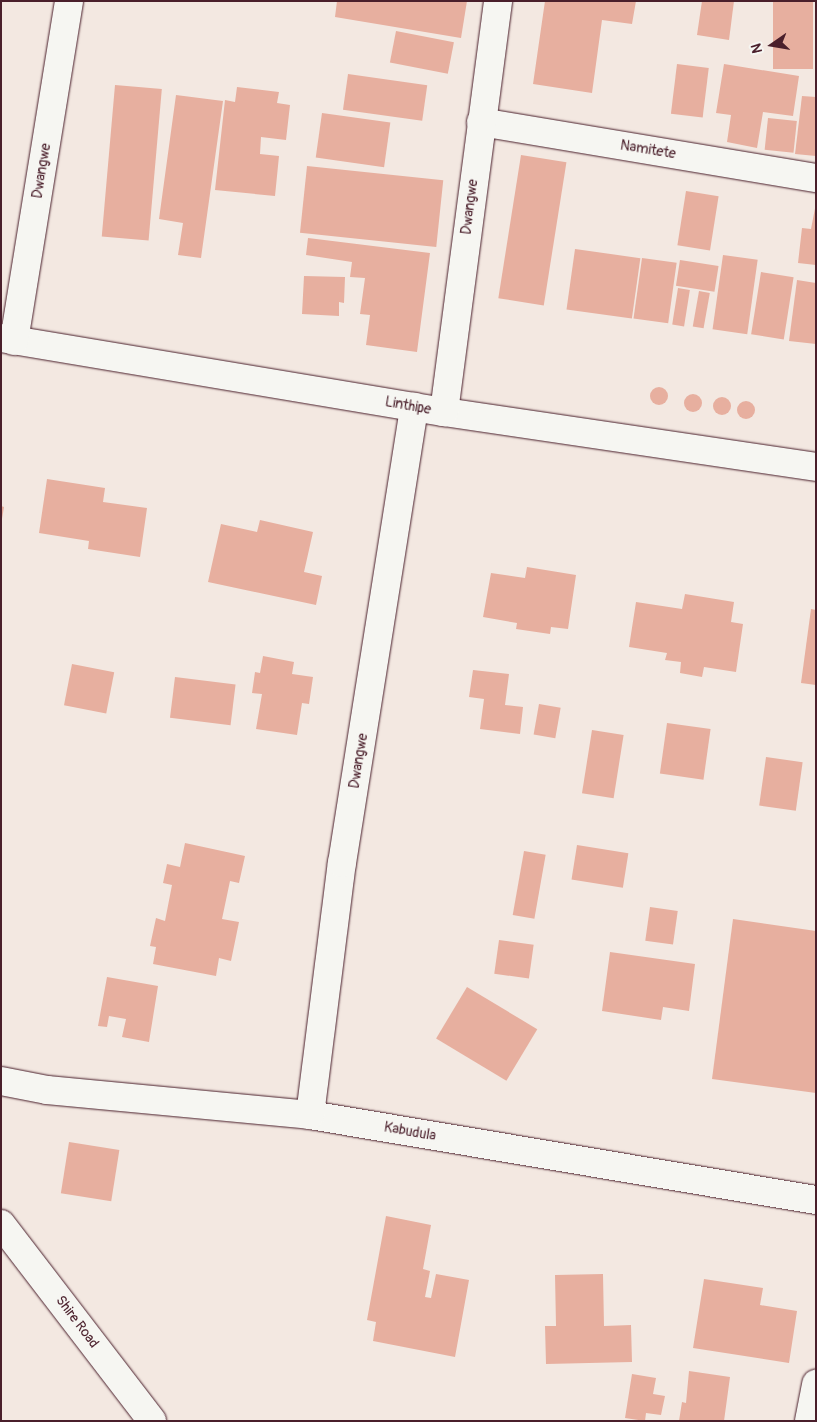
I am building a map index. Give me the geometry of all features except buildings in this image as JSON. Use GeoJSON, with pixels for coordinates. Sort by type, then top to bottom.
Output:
{"type":"FeatureCollection","features":[{"type":"Feature","properties":{"kind":"street","name":"Dwangwe"},"geometry":{"type":"LineString","coordinates":[[8,340],[69,1]]}},
{"type":"Feature","properties":{"kind":"street","name":"Dwangwe"},"geometry":{"type":"LineString","coordinates":[[444,412],[498,1]]}},
{"type":"Feature","properties":{"kind":"street","name":"Namitete"},"geometry":{"type":"LineString","coordinates":[[481,122],[816,178]]}},
{"type":"Feature","properties":{"kind":"street","name":"Linthipe"},"geometry":{"type":"LineString","coordinates":[[8,340],[444,412],[816,467]]}},
{"type":"Feature","properties":{"kind":"street","name":"Dwangwe"},"geometry":{"type":"LineString","coordinates":[[310,1116],[342,863],[414,407]]}},
{"type":"Feature","properties":{"kind":"street","name":"Kabudula"},"geometry":{"type":"LineString","coordinates":[[1,1081],[47,1090],[310,1116],[816,1200]]}},
{"type":"Feature","properties":{"kind":"street","name":"Shire Road"},"geometry":{"type":"LineString","coordinates":[[1,1224],[152,1421]]}},
{"type":"Feature","properties":{"kind":"street"},"geometry":{"type":"LineString","coordinates":[[810,1421],[816,1384]]}}]}
